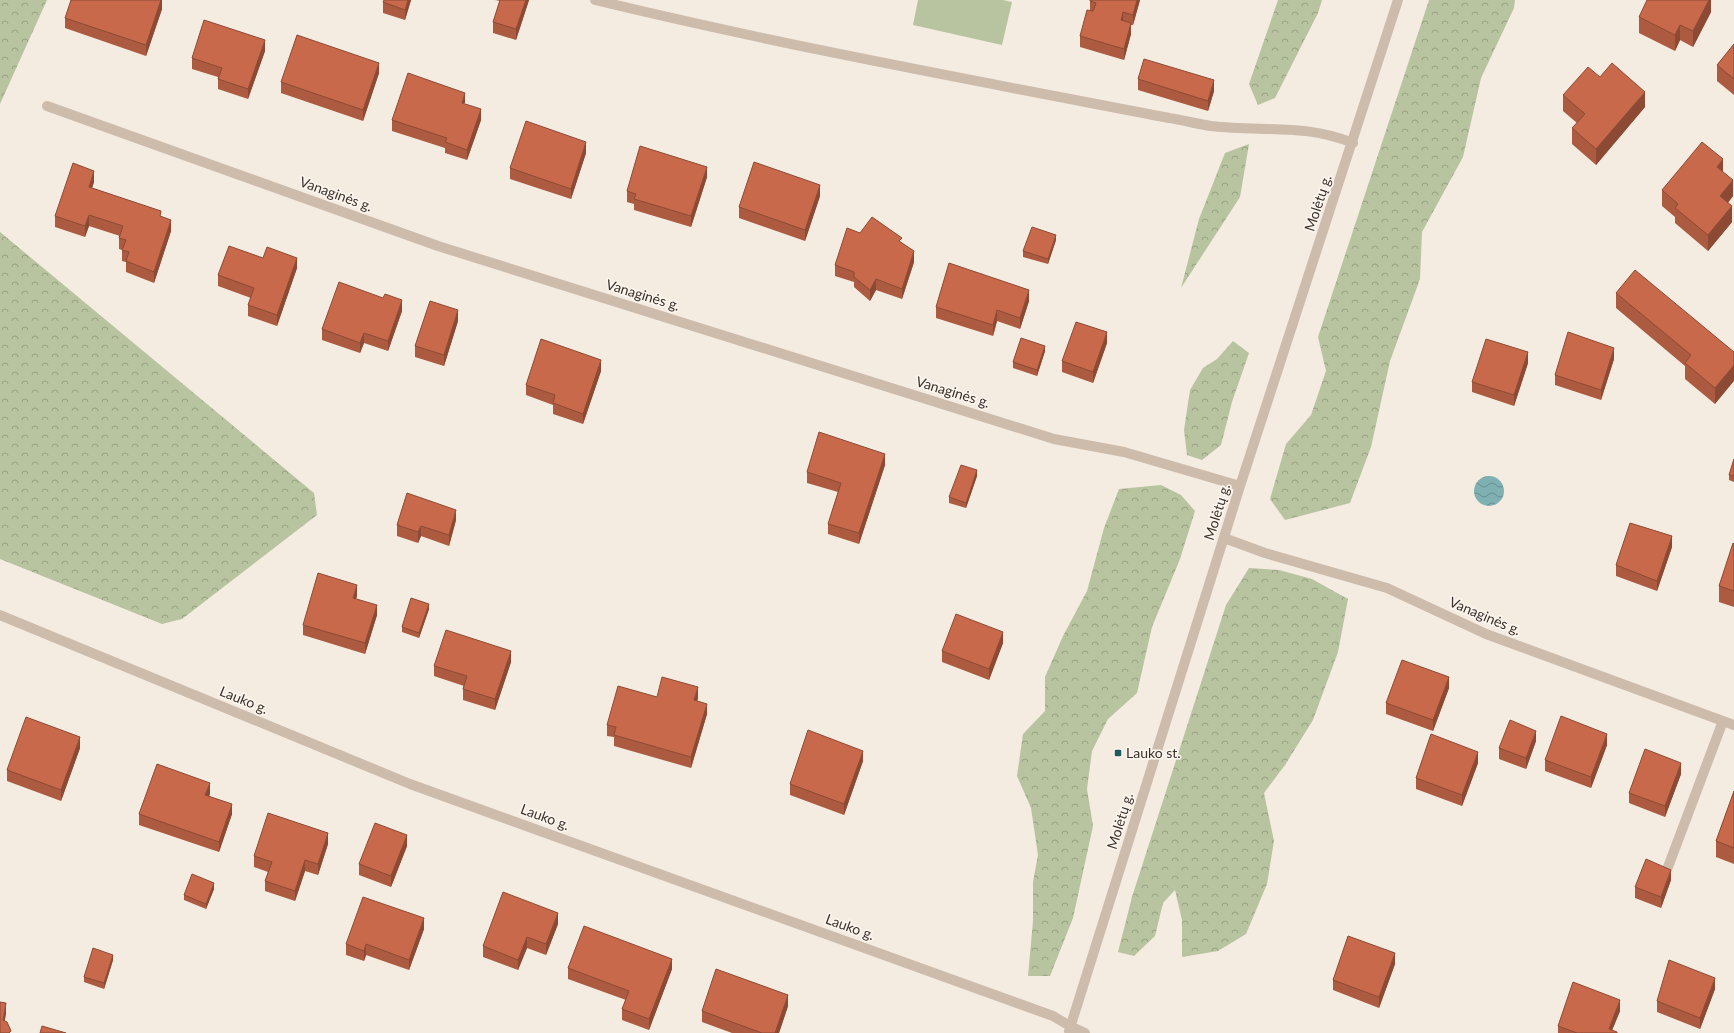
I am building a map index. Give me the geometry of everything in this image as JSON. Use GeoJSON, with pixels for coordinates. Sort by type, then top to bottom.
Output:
{"type":"FeatureCollection","features":[{"type":"Feature","properties":{"kind":"street"},"geometry":{"type":"LineString","coordinates":[[595,0],[721,30],[860,59],[1212,126],[1303,129],[1335,135],[1353,143]]}},
{"type":"Feature","properties":{"kind":"street","name":"Molėtų g."},"geometry":{"type":"LineString","coordinates":[[1069,1030],[1240,486],[1353,143],[1398,0]]}},
{"type":"Feature","properties":{"kind":"street","name":"Vanaginės g."},"geometry":{"type":"LineString","coordinates":[[47,106],[438,246],[1054,439],[1124,452],[1240,486]]}},
{"type":"Feature","properties":{"kind":"street","name":"Vanaginės g."},"geometry":{"type":"LineString","coordinates":[[1224,538],[1265,553],[1387,588],[1486,634],[1734,725]]}},
{"type":"Feature","properties":{"kind":"street","name":"Lauko g."},"geometry":{"type":"LineString","coordinates":[[0,615],[410,784],[1053,1016],[1069,1030],[1085,1033]]}},
{"type":"Feature","properties":{"kind":"street"},"geometry":{"type":"LineString","coordinates":[[1668,867],[1723,721]]}},
{"type":"Feature","properties":{"kind":"green space"},"geometry":{"type":"Polygon","coordinates":[[[0,0],[47,0],[0,104],[0,0]]]}},
{"type":"Feature","properties":{"kind":"green space"},"geometry":{"type":"Polygon","coordinates":[[[918,0],[1003,0],[1012,2],[1002,45],[913,25],[918,0]]]}},
{"type":"Feature","properties":{"kind":"green space"},"geometry":{"type":"Polygon","coordinates":[[[1278,0],[1322,0],[1318,13],[1275,98],[1258,105],[1249,84],[1278,0]]]}},
{"type":"Feature","properties":{"kind":"green space"},"geometry":{"type":"Polygon","coordinates":[[[1429,0],[1515,0],[1514,8],[1481,78],[1463,157],[1422,232],[1420,279],[1390,361],[1371,447],[1350,503],[1285,520],[1270,499],[1286,444],[1311,415],[1326,371],[1318,337],[1429,0]]]}},
{"type":"Feature","properties":{"kind":"green space"},"geometry":{"type":"Polygon","coordinates":[[[1249,144],[1240,197],[1181,288],[1199,219],[1225,153],[1249,144]]]}},
{"type":"Feature","properties":{"kind":"green space"},"geometry":{"type":"Polygon","coordinates":[[[0,232],[314,493],[317,515],[182,619],[162,624],[0,559],[0,232]]]}},
{"type":"Feature","properties":{"kind":"green space"},"geometry":{"type":"Polygon","coordinates":[[[1233,341],[1249,353],[1232,402],[1221,445],[1202,460],[1187,455],[1184,430],[1190,390],[1203,368],[1217,359],[1233,341]]]}},
{"type":"Feature","properties":{"kind":"green space"},"geometry":{"type":"Polygon","coordinates":[[[1161,485],[1181,495],[1195,511],[1180,559],[1152,627],[1137,693],[1108,719],[1092,751],[1087,789],[1093,826],[1073,918],[1050,976],[1028,976],[1033,921],[1033,882],[1038,855],[1031,808],[1017,776],[1023,734],[1045,711],[1045,677],[1063,636],[1087,591],[1104,528],[1119,489],[1161,485]]]}},
{"type":"Feature","properties":{"kind":"green space"},"geometry":{"type":"Polygon","coordinates":[[[1249,568],[1279,570],[1312,579],[1348,599],[1338,652],[1313,720],[1285,765],[1264,793],[1274,841],[1267,884],[1246,934],[1218,951],[1182,957],[1182,920],[1175,890],[1163,903],[1155,936],[1134,956],[1118,952],[1132,897],[1226,605],[1249,568]]]}},
{"type":"Feature","properties":{"kind":"water"},"geometry":{"type":"Polygon","coordinates":[[[1489,476],[1500,480],[1504,491],[1500,502],[1489,506],[1478,502],[1474,491],[1478,480],[1489,476]]]}},
{"type":"Feature","properties":{"kind":"building"},"geometry":{"type":"Polygon","coordinates":[[[71,0],[161,0],[146,45],[65,18],[71,0]]]}},
{"type":"Feature","properties":{"kind":"building"},"geometry":{"type":"Polygon","coordinates":[[[384,0],[408,0],[405,10],[383,2],[384,0]]]}},
{"type":"Feature","properties":{"kind":"building"},"geometry":{"type":"Polygon","coordinates":[[[500,0],[526,0],[516,29],[493,22],[500,0]]]}},
{"type":"Feature","properties":{"kind":"building"},"geometry":{"type":"Polygon","coordinates":[[[1090,0],[1137,0],[1133,15],[1123,12],[1121,20],[1131,23],[1124,49],[1080,36],[1087,10],[1093,11],[1096,3],[1090,0]]]}},
{"type":"Feature","properties":{"kind":"building"},"geometry":{"type":"Polygon","coordinates":[[[1647,0],[1709,0],[1693,31],[1680,25],[1675,35],[1639,17],[1647,0]]]}},
{"type":"Feature","properties":{"kind":"building"},"geometry":{"type":"Polygon","coordinates":[[[204,20],[265,40],[248,89],[218,79],[222,68],[192,58],[204,20]]]}},
{"type":"Feature","properties":{"kind":"building"},"geometry":{"type":"Polygon","coordinates":[[[297,35],[379,63],[363,110],[281,82],[297,35]]]}},
{"type":"Feature","properties":{"kind":"building"},"geometry":{"type":"Polygon","coordinates":[[[1734,44],[1734,79],[1717,65],[1734,44]]]}},
{"type":"Feature","properties":{"kind":"building"},"geometry":{"type":"Polygon","coordinates":[[[1144,59],[1214,80],[1208,101],[1138,79],[1144,59]]]}},
{"type":"Feature","properties":{"kind":"building"},"geometry":{"type":"Polygon","coordinates":[[[1612,63],[1645,92],[1596,149],[1572,128],[1585,114],[1563,95],[1588,67],[1600,77],[1612,63]]]}},
{"type":"Feature","properties":{"kind":"building"},"geometry":{"type":"Polygon","coordinates":[[[408,73],[465,93],[462,103],[481,109],[467,150],[445,142],[447,138],[392,120],[408,73]]]}},
{"type":"Feature","properties":{"kind":"building"},"geometry":{"type":"Polygon","coordinates":[[[526,121],[586,142],[571,189],[510,168],[526,121]]]}},
{"type":"Feature","properties":{"kind":"building"},"geometry":{"type":"Polygon","coordinates":[[[1702,142],[1723,159],[1717,167],[1733,180],[1720,196],[1732,206],[1708,235],[1675,208],[1678,204],[1662,190],[1702,142]]]}},
{"type":"Feature","properties":{"kind":"building"},"geometry":{"type":"Polygon","coordinates":[[[640,146],[707,167],[691,216],[634,199],[636,194],[627,191],[640,146]]]}},
{"type":"Feature","properties":{"kind":"building"},"geometry":{"type":"Polygon","coordinates":[[[754,162],[820,185],[805,230],[739,207],[754,162]]]}},
{"type":"Feature","properties":{"kind":"building"},"geometry":{"type":"Polygon","coordinates":[[[73,163],[94,171],[89,187],[161,211],[160,216],[171,220],[154,272],[126,261],[129,252],[122,250],[126,240],[119,238],[123,226],[89,215],[85,226],[55,216],[73,163]]]}},
{"type":"Feature","properties":{"kind":"building"},"geometry":{"type":"Polygon","coordinates":[[[872,217],[902,238],[899,241],[914,251],[902,289],[876,279],[870,290],[854,277],[854,272],[835,265],[847,228],[860,233],[872,217]]]}},
{"type":"Feature","properties":{"kind":"building"},"geometry":{"type":"Polygon","coordinates":[[[1032,227],[1056,235],[1048,259],[1023,251],[1032,227]]]}},
{"type":"Feature","properties":{"kind":"building"},"geometry":{"type":"Polygon","coordinates":[[[229,246],[263,258],[267,247],[297,258],[277,315],[248,305],[254,288],[218,275],[229,246]]]}},
{"type":"Feature","properties":{"kind":"building"},"geometry":{"type":"Polygon","coordinates":[[[949,263],[1029,290],[1020,318],[997,310],[993,325],[936,307],[949,263]]]}},
{"type":"Feature","properties":{"kind":"building"},"geometry":{"type":"Polygon","coordinates":[[[1635,270],[1734,352],[1734,365],[1715,388],[1685,363],[1691,355],[1616,293],[1635,270]]]}},
{"type":"Feature","properties":{"kind":"building"},"geometry":{"type":"Polygon","coordinates":[[[339,282],[383,298],[385,294],[402,300],[388,341],[364,333],[360,343],[322,329],[339,282]]]}},
{"type":"Feature","properties":{"kind":"building"},"geometry":{"type":"Polygon","coordinates":[[[430,301],[458,310],[444,355],[415,346],[430,301]]]}},
{"type":"Feature","properties":{"kind":"building"},"geometry":{"type":"Polygon","coordinates":[[[1076,322],[1107,332],[1093,372],[1062,361],[1076,322]]]}},
{"type":"Feature","properties":{"kind":"building"},"geometry":{"type":"Polygon","coordinates":[[[1568,332],[1614,348],[1601,390],[1555,375],[1568,332]]]}},
{"type":"Feature","properties":{"kind":"building"},"geometry":{"type":"Polygon","coordinates":[[[1021,338],[1045,346],[1037,370],[1013,362],[1021,338]]]}},
{"type":"Feature","properties":{"kind":"building"},"geometry":{"type":"Polygon","coordinates":[[[541,339],[601,360],[583,414],[553,403],[555,395],[526,385],[541,339]]]}},
{"type":"Feature","properties":{"kind":"building"},"geometry":{"type":"Polygon","coordinates":[[[1486,339],[1528,352],[1514,395],[1472,382],[1486,339]]]}},
{"type":"Feature","properties":{"kind":"building"},"geometry":{"type":"Polygon","coordinates":[[[819,432],[885,454],[859,533],[828,524],[841,483],[807,472],[819,432]]]}},
{"type":"Feature","properties":{"kind":"building"},"geometry":{"type":"Polygon","coordinates":[[[1734,459],[1734,476],[1729,475],[1734,459]]]}},
{"type":"Feature","properties":{"kind":"building"},"geometry":{"type":"Polygon","coordinates":[[[961,465],[977,470],[966,503],[949,497],[961,465]]]}},
{"type":"Feature","properties":{"kind":"building"},"geometry":{"type":"Polygon","coordinates":[[[407,493],[456,510],[449,535],[421,526],[418,532],[397,525],[407,493]]]}},
{"type":"Feature","properties":{"kind":"building"},"geometry":{"type":"Polygon","coordinates":[[[1630,523],[1672,536],[1657,581],[1616,565],[1630,523]]]}},
{"type":"Feature","properties":{"kind":"building"},"geometry":{"type":"Polygon","coordinates":[[[1733,543],[1734,544],[1734,591],[1719,586],[1733,543]]]}},
{"type":"Feature","properties":{"kind":"building"},"geometry":{"type":"Polygon","coordinates":[[[318,573],[357,585],[353,598],[377,605],[365,643],[303,625],[318,573]]]}},
{"type":"Feature","properties":{"kind":"building"},"geometry":{"type":"Polygon","coordinates":[[[411,598],[429,604],[419,633],[402,627],[411,598]]]}},
{"type":"Feature","properties":{"kind":"building"},"geometry":{"type":"Polygon","coordinates":[[[956,614],[1003,632],[989,669],[942,651],[956,614]]]}},
{"type":"Feature","properties":{"kind":"building"},"geometry":{"type":"Polygon","coordinates":[[[446,630],[511,651],[495,699],[463,689],[467,676],[434,666],[446,630]]]}},
{"type":"Feature","properties":{"kind":"building"},"geometry":{"type":"Polygon","coordinates":[[[1402,660],[1449,677],[1433,720],[1386,703],[1402,660]]]}},
{"type":"Feature","properties":{"kind":"building"},"geometry":{"type":"Polygon","coordinates":[[[662,677],[698,687],[694,700],[707,704],[691,757],[614,735],[616,727],[607,725],[618,686],[657,697],[662,677]]]}},
{"type":"Feature","properties":{"kind":"building"},"geometry":{"type":"Polygon","coordinates":[[[1561,716],[1607,734],[1591,777],[1545,760],[1561,716]]]}},
{"type":"Feature","properties":{"kind":"building"},"geometry":{"type":"Polygon","coordinates":[[[26,717],[80,737],[61,790],[7,770],[26,717]]]}},
{"type":"Feature","properties":{"kind":"building"},"geometry":{"type":"Polygon","coordinates":[[[1510,720],[1536,731],[1526,758],[1499,748],[1510,720]]]}},
{"type":"Feature","properties":{"kind":"building"},"geometry":{"type":"Polygon","coordinates":[[[808,730],[863,751],[844,804],[790,784],[808,730]]]}},
{"type":"Feature","properties":{"kind":"building"},"geometry":{"type":"Polygon","coordinates":[[[1431,734],[1478,752],[1462,795],[1416,778],[1431,734]]]}},
{"type":"Feature","properties":{"kind":"building"},"geometry":{"type":"Polygon","coordinates":[[[1645,749],[1681,763],[1665,806],[1629,793],[1645,749]]]}},
{"type":"Feature","properties":{"kind":"building"},"geometry":{"type":"Polygon","coordinates":[[[157,764],[210,783],[205,795],[232,804],[219,842],[139,814],[157,764]]]}},
{"type":"Feature","properties":{"kind":"building"},"geometry":{"type":"Polygon","coordinates":[[[1734,791],[1734,848],[1716,841],[1734,791]]]}},
{"type":"Feature","properties":{"kind":"building"},"geometry":{"type":"Polygon","coordinates":[[[268,813],[328,833],[318,864],[305,860],[295,891],[265,881],[272,862],[254,856],[268,813]]]}},
{"type":"Feature","properties":{"kind":"building"},"geometry":{"type":"Polygon","coordinates":[[[375,823],[407,835],[391,876],[359,864],[375,823]]]}},
{"type":"Feature","properties":{"kind":"building"},"geometry":{"type":"Polygon","coordinates":[[[1646,859],[1671,870],[1661,897],[1635,887],[1646,859]]]}},
{"type":"Feature","properties":{"kind":"building"},"geometry":{"type":"Polygon","coordinates":[[[192,874],[214,883],[206,904],[184,895],[192,874]]]}},
{"type":"Feature","properties":{"kind":"building"},"geometry":{"type":"Polygon","coordinates":[[[503,892],[558,913],[546,944],[527,937],[518,960],[483,946],[503,892]]]}},
{"type":"Feature","properties":{"kind":"building"},"geometry":{"type":"Polygon","coordinates":[[[363,897],[424,918],[409,960],[366,944],[364,951],[346,944],[363,897]]]}},
{"type":"Feature","properties":{"kind":"building"},"geometry":{"type":"Polygon","coordinates":[[[584,926],[672,959],[649,1019],[622,1009],[629,991],[568,968],[584,926]]]}},
{"type":"Feature","properties":{"kind":"building"},"geometry":{"type":"Polygon","coordinates":[[[1348,936],[1395,953],[1379,997],[1333,980],[1348,936]]]}},
{"type":"Feature","properties":{"kind":"building"},"geometry":{"type":"Polygon","coordinates":[[[93,948],[113,955],[104,983],[84,977],[93,948]]]}},
{"type":"Feature","properties":{"kind":"building"},"geometry":{"type":"Polygon","coordinates":[[[1669,960],[1715,978],[1700,1018],[1657,1001],[1669,960]]]}},
{"type":"Feature","properties":{"kind":"building"},"geometry":{"type":"Polygon","coordinates":[[[716,969],[788,995],[775,1033],[762,1033],[702,1011],[716,969]]]}},
{"type":"Feature","properties":{"kind":"building"},"geometry":{"type":"Polygon","coordinates":[[[1573,982],[1620,1000],[1609,1029],[1617,1033],[1577,1033],[1558,1026],[1573,982]]]}},
{"type":"Feature","properties":{"kind":"building"},"geometry":{"type":"Polygon","coordinates":[[[0,1002],[6,1003],[3,1020],[7,1022],[11,1031],[9,1033],[0,1033],[0,1002]]]}},
{"type":"Feature","properties":{"kind":"building"},"geometry":{"type":"Polygon","coordinates":[[[42,1026],[66,1033],[40,1033],[42,1026]]]}},
{"type":"Feature","properties":{"kind":"place","name":"Lauko st."},"geometry":{"type":"Point","coordinates":[1118,753]}}]}
